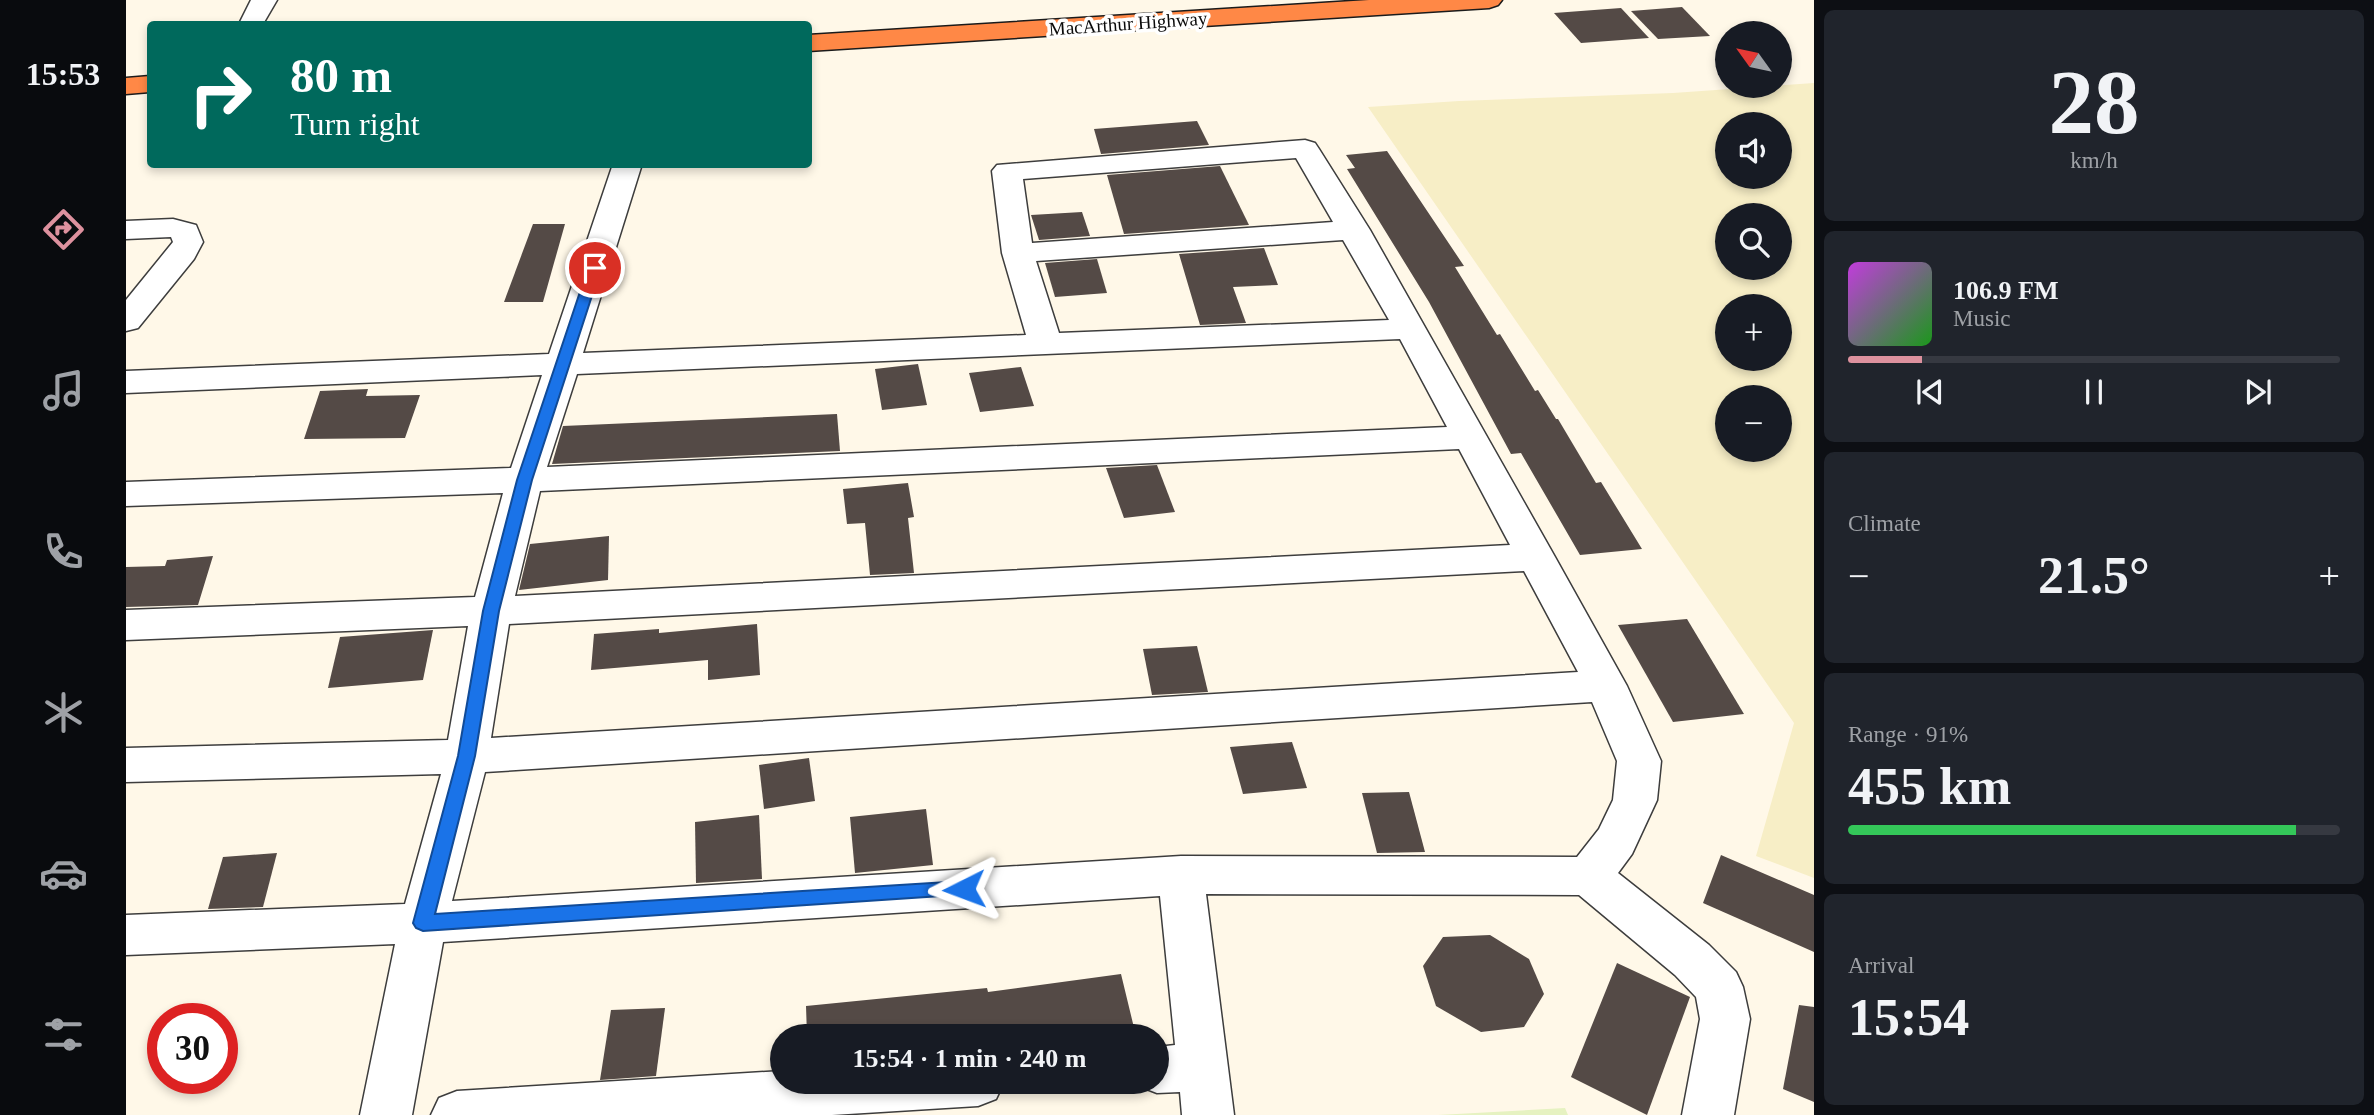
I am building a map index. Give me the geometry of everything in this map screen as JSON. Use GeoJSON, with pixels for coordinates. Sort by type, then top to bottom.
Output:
{"type":"FeatureCollection","features":[{"type":"Feature","properties":{"kind":"highway","name":"MacArthur Highway"},"geometry":{"type":"LineString","coordinates":[[812,43],[1489,0]]}},
{"type":"Feature","properties":{"kind":"highway"},"geometry":{"type":"LineString","coordinates":[[126,86],[147,84]]}},
{"type":"Feature","properties":{"kind":"street"},"geometry":{"type":"LineString","coordinates":[[253,21],[264,0]]}},
{"type":"Feature","properties":{"kind":"street"},"geometry":{"type":"LineString","coordinates":[[1045,342],[1018,253],[1007,171],[1305,149],[1412,329],[1606,686],[1639,761],[1635,800],[1616,841],[1589,876]]}},
{"type":"Feature","properties":{"kind":"street"},"geometry":{"type":"LineString","coordinates":[[386,1115],[423,923],[467,756],[491,611],[525,480],[627,168]]}},
{"type":"Feature","properties":{"kind":"street"},"geometry":{"type":"LineString","coordinates":[[126,230],[173,228],[185,232],[188,242],[183,252],[126,321]]}},
{"type":"Feature","properties":{"kind":"street"},"geometry":{"type":"LineString","coordinates":[[1018,253],[1355,230]]}},
{"type":"Feature","properties":{"kind":"street"},"geometry":{"type":"LineString","coordinates":[[126,382],[1045,342],[1412,329]]}},
{"type":"Feature","properties":{"kind":"street"},"geometry":{"type":"LineString","coordinates":[[126,494],[525,480],[1469,437]]}},
{"type":"Feature","properties":{"kind":"street"},"geometry":{"type":"LineString","coordinates":[[126,625],[491,611],[1536,557]]}},
{"type":"Feature","properties":{"kind":"street"},"geometry":{"type":"LineString","coordinates":[[126,765],[467,756],[1606,686]]}},
{"type":"Feature","properties":{"kind":"street"},"geometry":{"type":"LineString","coordinates":[[1181,875],[1188,1084]]}},
{"type":"Feature","properties":{"kind":"street"},"geometry":{"type":"LineString","coordinates":[[126,935],[423,923],[1181,875],[1589,876],[1692,960],[1719,987],[1725,1019],[1709,1115]]}},
{"type":"Feature","properties":{"kind":"street"},"geometry":{"type":"LineString","coordinates":[[457,1115],[789,1094]]}},
{"type":"Feature","properties":{"kind":"shaded area"},"geometry":{"type":"Polygon","coordinates":[[[1814,83],[1814,878],[1756,856],[1794,723],[1368,107],[1715,90],[1715,98],[1792,98],[1792,85],[1814,83]]]}},
{"type":"Feature","properties":{"kind":"green space"},"geometry":{"type":"Polygon","coordinates":[[[1565,1108],[1568,1115],[1438,1115],[1565,1108]]]}},
{"type":"Feature","properties":{"kind":"building"},"geometry":{"type":"Polygon","coordinates":[[[1682,7],[1710,36],[1658,39],[1631,11],[1682,7]]]}},
{"type":"Feature","properties":{"kind":"building"},"geometry":{"type":"Polygon","coordinates":[[[1621,8],[1649,38],[1581,43],[1554,13],[1621,8]]]}},
{"type":"Feature","properties":{"kind":"building"},"geometry":{"type":"Polygon","coordinates":[[[1197,121],[1209,145],[1101,154],[1094,129],[1197,121]]]}},
{"type":"Feature","properties":{"kind":"building"},"geometry":{"type":"Polygon","coordinates":[[[1387,151],[1464,266],[1455,267],[1497,335],[1500,334],[1535,391],[1538,390],[1558,419],[1596,483],[1601,482],[1642,549],[1580,555],[1521,453],[1511,454],[1429,302],[1347,169],[1355,168],[1346,155],[1387,151]]]}},
{"type":"Feature","properties":{"kind":"building"},"geometry":{"type":"Polygon","coordinates":[[[1220,166],[1249,225],[1124,234],[1107,175],[1220,166]]]}},
{"type":"Feature","properties":{"kind":"building"},"geometry":{"type":"Polygon","coordinates":[[[1082,212],[1090,236],[1039,240],[1031,215],[1082,212]]]}},
{"type":"Feature","properties":{"kind":"building"},"geometry":{"type":"Polygon","coordinates":[[[533,224],[565,224],[543,302],[504,302],[533,224]]]}},
{"type":"Feature","properties":{"kind":"building"},"geometry":{"type":"Polygon","coordinates":[[[1264,248],[1278,285],[1233,287],[1246,323],[1200,325],[1179,254],[1264,248]]]}},
{"type":"Feature","properties":{"kind":"building"},"geometry":{"type":"Polygon","coordinates":[[[1097,259],[1107,293],[1055,297],[1045,263],[1097,259]]]}},
{"type":"Feature","properties":{"kind":"building"},"geometry":{"type":"Polygon","coordinates":[[[918,364],[927,405],[882,410],[875,369],[918,364]]]}},
{"type":"Feature","properties":{"kind":"building"},"geometry":{"type":"Polygon","coordinates":[[[1021,367],[1034,406],[980,412],[969,373],[1021,367]]]}},
{"type":"Feature","properties":{"kind":"building"},"geometry":{"type":"Polygon","coordinates":[[[368,389],[366,396],[420,395],[405,438],[304,439],[320,391],[368,389]]]}},
{"type":"Feature","properties":{"kind":"building"},"geometry":{"type":"Polygon","coordinates":[[[837,414],[840,451],[552,464],[563,426],[837,414]]]}},
{"type":"Feature","properties":{"kind":"building"},"geometry":{"type":"Polygon","coordinates":[[[1157,465],[1175,512],[1124,518],[1106,468],[1157,465]]]}},
{"type":"Feature","properties":{"kind":"building"},"geometry":{"type":"Polygon","coordinates":[[[908,483],[914,517],[908,518],[914,573],[870,575],[865,523],[847,524],[843,489],[908,483]]]}},
{"type":"Feature","properties":{"kind":"building"},"geometry":{"type":"Polygon","coordinates":[[[609,536],[608,580],[519,590],[530,544],[609,536]]]}},
{"type":"Feature","properties":{"kind":"building"},"geometry":{"type":"Polygon","coordinates":[[[213,556],[198,605],[126,607],[126,567],[165,566],[167,560],[213,556]]]}},
{"type":"Feature","properties":{"kind":"building"},"geometry":{"type":"Polygon","coordinates":[[[1687,619],[1744,714],[1673,722],[1618,625],[1687,619]]]}},
{"type":"Feature","properties":{"kind":"building"},"geometry":{"type":"Polygon","coordinates":[[[757,624],[760,675],[708,680],[708,660],[591,670],[594,634],[659,629],[659,633],[757,624]]]}},
{"type":"Feature","properties":{"kind":"building"},"geometry":{"type":"Polygon","coordinates":[[[433,630],[423,680],[328,688],[340,637],[433,630]]]}},
{"type":"Feature","properties":{"kind":"building"},"geometry":{"type":"Polygon","coordinates":[[[1197,646],[1208,692],[1152,695],[1143,649],[1197,646]]]}},
{"type":"Feature","properties":{"kind":"building"},"geometry":{"type":"Polygon","coordinates":[[[1292,742],[1307,788],[1243,794],[1230,747],[1292,742]]]}},
{"type":"Feature","properties":{"kind":"building"},"geometry":{"type":"Polygon","coordinates":[[[809,758],[815,801],[764,809],[759,765],[809,758]]]}},
{"type":"Feature","properties":{"kind":"building"},"geometry":{"type":"Polygon","coordinates":[[[1409,792],[1425,852],[1377,853],[1362,793],[1409,792]]]}},
{"type":"Feature","properties":{"kind":"building"},"geometry":{"type":"Polygon","coordinates":[[[926,809],[933,865],[855,873],[850,817],[926,809]]]}},
{"type":"Feature","properties":{"kind":"building"},"geometry":{"type":"Polygon","coordinates":[[[759,815],[762,879],[696,883],[695,822],[759,815]]]}},
{"type":"Feature","properties":{"kind":"building"},"geometry":{"type":"Polygon","coordinates":[[[277,853],[263,907],[208,909],[223,857],[277,853]]]}},
{"type":"Feature","properties":{"kind":"building"},"geometry":{"type":"Polygon","coordinates":[[[1721,855],[1814,895],[1814,952],[1703,903],[1721,855]]]}},
{"type":"Feature","properties":{"kind":"building"},"geometry":{"type":"Polygon","coordinates":[[[1490,935],[1529,959],[1544,994],[1524,1027],[1481,1032],[1436,1006],[1423,966],[1443,937],[1490,935]]]}},
{"type":"Feature","properties":{"kind":"building"},"geometry":{"type":"Polygon","coordinates":[[[1617,963],[1690,997],[1647,1115],[1571,1077],[1617,963]]]}},
{"type":"Feature","properties":{"kind":"building"},"geometry":{"type":"Polygon","coordinates":[[[1121,974],[1133,1024],[807,1024],[806,1006],[987,988],[988,992],[1121,974]]]}},
{"type":"Feature","properties":{"kind":"building"},"geometry":{"type":"Polygon","coordinates":[[[1799,1005],[1814,1007],[1814,1102],[1783,1089],[1799,1005]]]}},
{"type":"Feature","properties":{"kind":"building"},"geometry":{"type":"Polygon","coordinates":[[[665,1008],[656,1076],[600,1080],[611,1010],[665,1008]]]}},
{"type":"Feature","properties":{"kind":"route"},"geometry":{"type":"LineString","coordinates":[[595,268],[525,480],[491,611],[467,756],[423,923],[964,889]]}}]}
